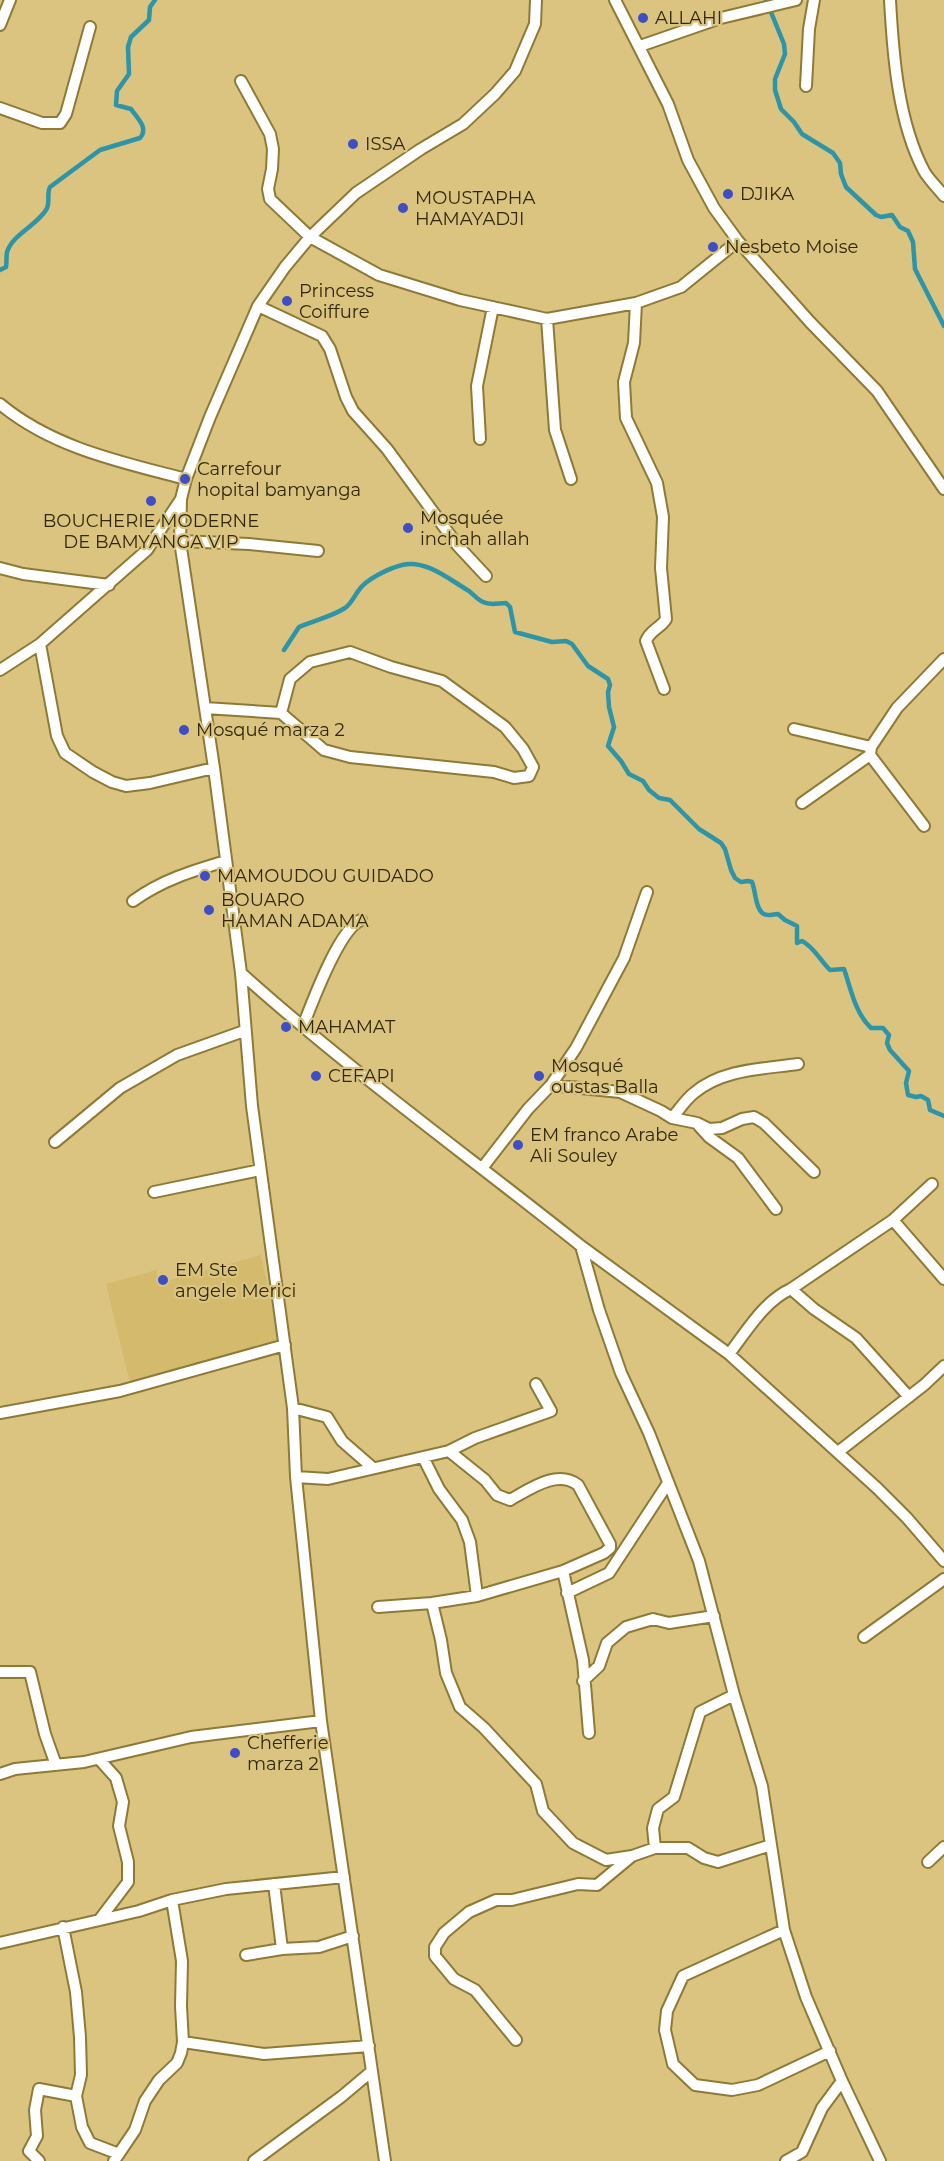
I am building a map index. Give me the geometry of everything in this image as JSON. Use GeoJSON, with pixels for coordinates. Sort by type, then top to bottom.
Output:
{"type":"FeatureCollection","features":[{"type":"Feature","properties":{"kind":"street"},"geometry":{"type":"LineString","coordinates":[[0,25],[10,0]]}},
{"type":"Feature","properties":{"kind":"street"},"geometry":{"type":"LineString","coordinates":[[385,2161],[321,1721],[296,1477],[293,1408],[260,1170],[244,1031],[241,973],[214,768],[180,541],[181,499],[210,417],[258,306],[285,267],[310,237],[356,193],[463,124],[495,94],[514,71],[535,24],[536,0]]}},
{"type":"Feature","properties":{"kind":"street"},"geometry":{"type":"LineString","coordinates":[[615,0],[668,104],[688,160],[714,208],[738,241],[810,322],[877,391],[944,489]]}},
{"type":"Feature","properties":{"kind":"street"},"geometry":{"type":"LineString","coordinates":[[640,46],[722,18],[796,0]]}},
{"type":"Feature","properties":{"kind":"street"},"geometry":{"type":"LineString","coordinates":[[806,86],[809,29],[814,0]]}},
{"type":"Feature","properties":{"kind":"street"},"geometry":{"type":"LineString","coordinates":[[890,0],[893,47],[910,136],[925,172],[944,196]]}},
{"type":"Feature","properties":{"kind":"street"},"geometry":{"type":"LineString","coordinates":[[0,108],[42,123],[60,123],[66,114],[90,27]]}},
{"type":"Feature","properties":{"kind":"street"},"geometry":{"type":"LineString","coordinates":[[241,81],[270,134],[273,149],[268,189],[270,199],[310,237],[379,275],[460,300],[547,319],[636,303],[681,287],[738,241]]}},
{"type":"Feature","properties":{"kind":"street"},"geometry":{"type":"LineString","coordinates":[[636,303],[634,343],[624,382],[626,418],[657,483],[663,517],[661,568],[666,619],[649,634],[646,641],[664,688]]}},
{"type":"Feature","properties":{"kind":"street"},"geometry":{"type":"LineString","coordinates":[[258,306],[322,336],[330,349],[353,411],[387,449],[458,546],[486,576]]}},
{"type":"Feature","properties":{"kind":"street"},"geometry":{"type":"LineString","coordinates":[[480,439],[477,386],[493,308]]}},
{"type":"Feature","properties":{"kind":"street"},"geometry":{"type":"LineString","coordinates":[[547,319],[555,430],[571,479]]}},
{"type":"Feature","properties":{"kind":"street"},"geometry":{"type":"LineString","coordinates":[[0,404],[38,430],[89,453],[186,480]]}},
{"type":"Feature","properties":{"kind":"street"},"geometry":{"type":"LineString","coordinates":[[0,670],[40,644],[147,550],[181,499]]}},
{"type":"Feature","properties":{"kind":"street"},"geometry":{"type":"LineString","coordinates":[[180,541],[249,544],[318,551]]}},
{"type":"Feature","properties":{"kind":"street"},"geometry":{"type":"LineString","coordinates":[[0,568],[23,574],[109,585]]}},
{"type":"Feature","properties":{"kind":"street"},"geometry":{"type":"LineString","coordinates":[[40,644],[57,736],[65,753],[93,772],[126,786],[150,783],[214,768]]}},
{"type":"Feature","properties":{"kind":"street"},"geometry":{"type":"LineString","coordinates":[[205,708],[281,713],[324,750],[350,757],[494,772],[514,778],[529,776],[533,767],[523,749],[505,727],[442,681],[391,667],[350,652],[310,662],[290,679],[281,713]]}},
{"type":"Feature","properties":{"kind":"street"},"geometry":{"type":"LineString","coordinates":[[802,803],[871,751],[897,708],[944,659]]}},
{"type":"Feature","properties":{"kind":"street"},"geometry":{"type":"LineString","coordinates":[[794,729],[871,751],[924,826]]}},
{"type":"Feature","properties":{"kind":"street"},"geometry":{"type":"LineString","coordinates":[[133,901],[152,888],[177,876],[226,861]]}},
{"type":"Feature","properties":{"kind":"street"},"geometry":{"type":"LineString","coordinates":[[483,1167],[528,1109],[551,1085],[576,1048],[624,958],[647,892]]}},
{"type":"Feature","properties":{"kind":"street"},"geometry":{"type":"LineString","coordinates":[[303,1026],[338,947],[354,922],[361,920]]}},
{"type":"Feature","properties":{"kind":"street"},"geometry":{"type":"LineString","coordinates":[[241,973],[426,1126],[483,1167],[580,1245],[729,1354],[907,1518],[944,1561]]}},
{"type":"Feature","properties":{"kind":"street"},"geometry":{"type":"LineString","coordinates":[[55,1142],[120,1088],[177,1055],[244,1031]]}},
{"type":"Feature","properties":{"kind":"street"},"geometry":{"type":"LineString","coordinates":[[672,1118],[693,1093],[710,1082],[732,1073],[798,1064]]}},
{"type":"Feature","properties":{"kind":"street"},"geometry":{"type":"LineString","coordinates":[[551,1085],[620,1092],[672,1118],[697,1123],[709,1129],[722,1128],[742,1119],[754,1117],[764,1123],[814,1172]]}},
{"type":"Feature","properties":{"kind":"street"},"geometry":{"type":"LineString","coordinates":[[697,1123],[709,1137],[738,1158],[776,1209]]}},
{"type":"Feature","properties":{"kind":"street"},"geometry":{"type":"LineString","coordinates":[[154,1192],[260,1170]]}},
{"type":"Feature","properties":{"kind":"street"},"geometry":{"type":"LineString","coordinates":[[729,1354],[766,1306],[778,1295],[791,1289],[893,1220],[932,1185]]}},
{"type":"Feature","properties":{"kind":"street"},"geometry":{"type":"LineString","coordinates":[[893,1220],[944,1279]]}},
{"type":"Feature","properties":{"kind":"street"},"geometry":{"type":"LineString","coordinates":[[580,1245],[621,1373],[649,1433],[699,1560],[734,1695],[762,1786],[784,1930],[806,1997],[880,2161]]}},
{"type":"Feature","properties":{"kind":"street"},"geometry":{"type":"LineString","coordinates":[[791,1289],[814,1309],[856,1338],[909,1397]]}},
{"type":"Feature","properties":{"kind":"street"},"geometry":{"type":"LineString","coordinates":[[0,1413],[120,1391],[285,1345]]}},
{"type":"Feature","properties":{"kind":"street"},"geometry":{"type":"LineString","coordinates":[[838,1452],[924,1385],[944,1366]]}},
{"type":"Feature","properties":{"kind":"street"},"geometry":{"type":"LineString","coordinates":[[296,1477],[328,1479],[449,1451],[476,1438],[550,1411],[536,1384]]}},
{"type":"Feature","properties":{"kind":"street"},"geometry":{"type":"LineString","coordinates":[[293,1408],[327,1418],[342,1441],[373,1468]]}},
{"type":"Feature","properties":{"kind":"street"},"geometry":{"type":"LineString","coordinates":[[378,1607],[432,1603],[477,1596],[563,1571],[604,1553],[610,1548],[609,1539],[578,1485],[570,1480],[556,1478],[533,1487],[510,1500],[497,1494],[485,1480],[449,1451]]}},
{"type":"Feature","properties":{"kind":"street"},"geometry":{"type":"LineString","coordinates":[[423,1457],[439,1489],[462,1520],[470,1542],[477,1596]]}},
{"type":"Feature","properties":{"kind":"street"},"geometry":{"type":"LineString","coordinates":[[567,1593],[609,1573],[668,1483]]}},
{"type":"Feature","properties":{"kind":"street"},"geometry":{"type":"LineString","coordinates":[[563,1571],[583,1660],[589,1733]]}},
{"type":"Feature","properties":{"kind":"street"},"geometry":{"type":"LineString","coordinates":[[864,1637],[944,1579]]}},
{"type":"Feature","properties":{"kind":"street"},"geometry":{"type":"LineString","coordinates":[[432,1603],[446,1673],[460,1707],[484,1728],[536,1784],[543,1811],[573,1843],[606,1860],[632,1856],[655,1848],[688,1848],[704,1858],[718,1862],[771,1845]]}},
{"type":"Feature","properties":{"kind":"street"},"geometry":{"type":"LineString","coordinates":[[583,1681],[599,1665],[607,1643],[626,1628],[653,1619],[669,1623],[714,1616]]}},
{"type":"Feature","properties":{"kind":"street"},"geometry":{"type":"LineString","coordinates":[[0,1672],[30,1672],[45,1734],[56,1765]]}},
{"type":"Feature","properties":{"kind":"street"},"geometry":{"type":"LineString","coordinates":[[655,1848],[653,1828],[658,1809],[674,1797],[700,1712],[734,1695]]}},
{"type":"Feature","properties":{"kind":"street"},"geometry":{"type":"LineString","coordinates":[[0,1774],[15,1769],[99,1759],[191,1737],[321,1721]]}},
{"type":"Feature","properties":{"kind":"street"},"geometry":{"type":"LineString","coordinates":[[99,1759],[116,1778],[123,1802],[119,1826],[128,1862],[128,1882],[99,1919]]}},
{"type":"Feature","properties":{"kind":"street"},"geometry":{"type":"LineString","coordinates":[[928,1862],[944,1847]]}},
{"type":"Feature","properties":{"kind":"street"},"geometry":{"type":"LineString","coordinates":[[516,2040],[475,1990],[454,1979],[435,1956],[435,1947],[444,1934],[469,1912],[496,1900],[512,1900],[578,1884],[597,1885],[632,1856]]}},
{"type":"Feature","properties":{"kind":"street"},"geometry":{"type":"LineString","coordinates":[[0,1943],[139,1911],[172,1900],[226,1889],[344,1877]]}},
{"type":"Feature","properties":{"kind":"street"},"geometry":{"type":"LineString","coordinates":[[274,1884],[282,1949]]}},
{"type":"Feature","properties":{"kind":"street"},"geometry":{"type":"LineString","coordinates":[[63,1927],[76,1992],[81,2075],[76,2096],[82,2127],[90,2142],[117,2157],[135,2130],[145,2101],[159,2080],[177,2063],[183,2042],[182,1960],[172,1900]]}},
{"type":"Feature","properties":{"kind":"street"},"geometry":{"type":"LineString","coordinates":[[784,1930],[683,1976],[667,2011],[666,2030],[673,2064],[695,2085],[732,2090],[769,2081],[830,2052]]}},
{"type":"Feature","properties":{"kind":"street"},"geometry":{"type":"LineString","coordinates":[[246,1955],[282,1949],[319,1947],[353,1936]]}},
{"type":"Feature","properties":{"kind":"street"},"geometry":{"type":"LineString","coordinates":[[183,2042],[264,2054],[369,2046]]}},
{"type":"Feature","properties":{"kind":"street"},"geometry":{"type":"LineString","coordinates":[[254,2161],[341,2097],[372,2071]]}},
{"type":"Feature","properties":{"kind":"street"},"geometry":{"type":"LineString","coordinates":[[786,2161],[804,2156],[822,2108],[842,2081]]}},
{"type":"Feature","properties":{"kind":"street"},"geometry":{"type":"LineString","coordinates":[[39,2161],[29,2151],[37,2136],[35,2110],[39,2089],[76,2096]]}},
{"type":"Feature","properties":{"kind":"shaded area"},"geometry":{"type":"Polygon","coordinates":[[[261,1255],[280,1343],[130,1383],[106,1284],[156,1270],[160,1283],[261,1255]]]}},
{"type":"Feature","properties":{"kind":"waterway"},"geometry":{"type":"LineString","coordinates":[[0,270],[6,267],[7,252],[14,240],[37,221],[46,210],[50,187],[100,150],[140,138],[143,127],[131,109],[116,105],[117,91],[129,74],[128,47],[131,37],[149,20],[150,7],[155,0]]}},
{"type":"Feature","properties":{"kind":"waterway"},"geometry":{"type":"LineString","coordinates":[[766,0],[784,44],[785,54],[775,79],[775,90],[781,109],[802,134],[833,153],[840,163],[846,187],[876,215],[881,217],[892,215],[900,227],[908,231],[913,242],[915,269],[944,326]]}},
{"type":"Feature","properties":{"kind":"waterway"},"geometry":{"type":"LineString","coordinates":[[284,650],[299,627],[345,608],[362,586],[379,574],[397,566],[411,564],[437,572],[483,602],[506,603],[510,607],[515,632],[552,642],[566,641],[572,644],[588,666],[608,679],[609,707],[614,727],[608,746],[629,774],[643,781],[659,798],[670,800],[699,829],[721,843],[735,878],[741,882],[752,882],[758,907],[764,914],[778,914],[797,926],[797,943],[802,941],[810,946],[830,970],[844,969],[861,1015],[871,1028],[883,1028],[889,1035],[887,1043],[890,1050],[909,1071],[906,1083],[908,1095],[921,1096],[928,1100],[930,1110],[944,1116]]}},
{"type":"Feature","properties":{"kind":"place","name":"ALLAHI"},"geometry":{"type":"Point","coordinates":[643,18]}},
{"type":"Feature","properties":{"kind":"place","name":"ISSA"},"geometry":{"type":"Point","coordinates":[353,144]}},
{"type":"Feature","properties":{"kind":"place","name":"DJIKA"},"geometry":{"type":"Point","coordinates":[728,194]}},
{"type":"Feature","properties":{"kind":"place","name":"MOUSTAPHA HAMAYADJI"},"geometry":{"type":"Point","coordinates":[403,208]}},
{"type":"Feature","properties":{"kind":"place","name":"Nesbeto Moise"},"geometry":{"type":"Point","coordinates":[713,247]}},
{"type":"Feature","properties":{"kind":"place","name":"Princess Coiffure"},"geometry":{"type":"Point","coordinates":[287,301]}},
{"type":"Feature","properties":{"kind":"place","name":"Carrefour hopital bamyanga"},"geometry":{"type":"Point","coordinates":[185,479]}},
{"type":"Feature","properties":{"kind":"place","name":"BOUCHERIE MODERNE DE BAMYANGA VIP"},"geometry":{"type":"Point","coordinates":[151,501]}},
{"type":"Feature","properties":{"kind":"place","name":"Mosquée inchah allah"},"geometry":{"type":"Point","coordinates":[408,528]}},
{"type":"Feature","properties":{"kind":"place","name":"Mosqué marza 2"},"geometry":{"type":"Point","coordinates":[184,730]}},
{"type":"Feature","properties":{"kind":"place","name":"MAMOUDOU GUIDADO"},"geometry":{"type":"Point","coordinates":[205,876]}},
{"type":"Feature","properties":{"kind":"place","name":"BOUARO HAMAN ADAMA"},"geometry":{"type":"Point","coordinates":[209,910]}},
{"type":"Feature","properties":{"kind":"place","name":"MAHAMAT"},"geometry":{"type":"Point","coordinates":[286,1027]}},
{"type":"Feature","properties":{"kind":"place","name":"CEFAPI"},"geometry":{"type":"Point","coordinates":[316,1076]}},
{"type":"Feature","properties":{"kind":"place","name":"Mosqué oustas Balla"},"geometry":{"type":"Point","coordinates":[539,1076]}},
{"type":"Feature","properties":{"kind":"place","name":"EM franco Arabe Ali Souley"},"geometry":{"type":"Point","coordinates":[518,1145]}},
{"type":"Feature","properties":{"kind":"place","name":"EM Ste angele Merici"},"geometry":{"type":"Point","coordinates":[163,1280]}},
{"type":"Feature","properties":{"kind":"place","name":"Chefferie marza 2"},"geometry":{"type":"Point","coordinates":[235,1753]}}]}
